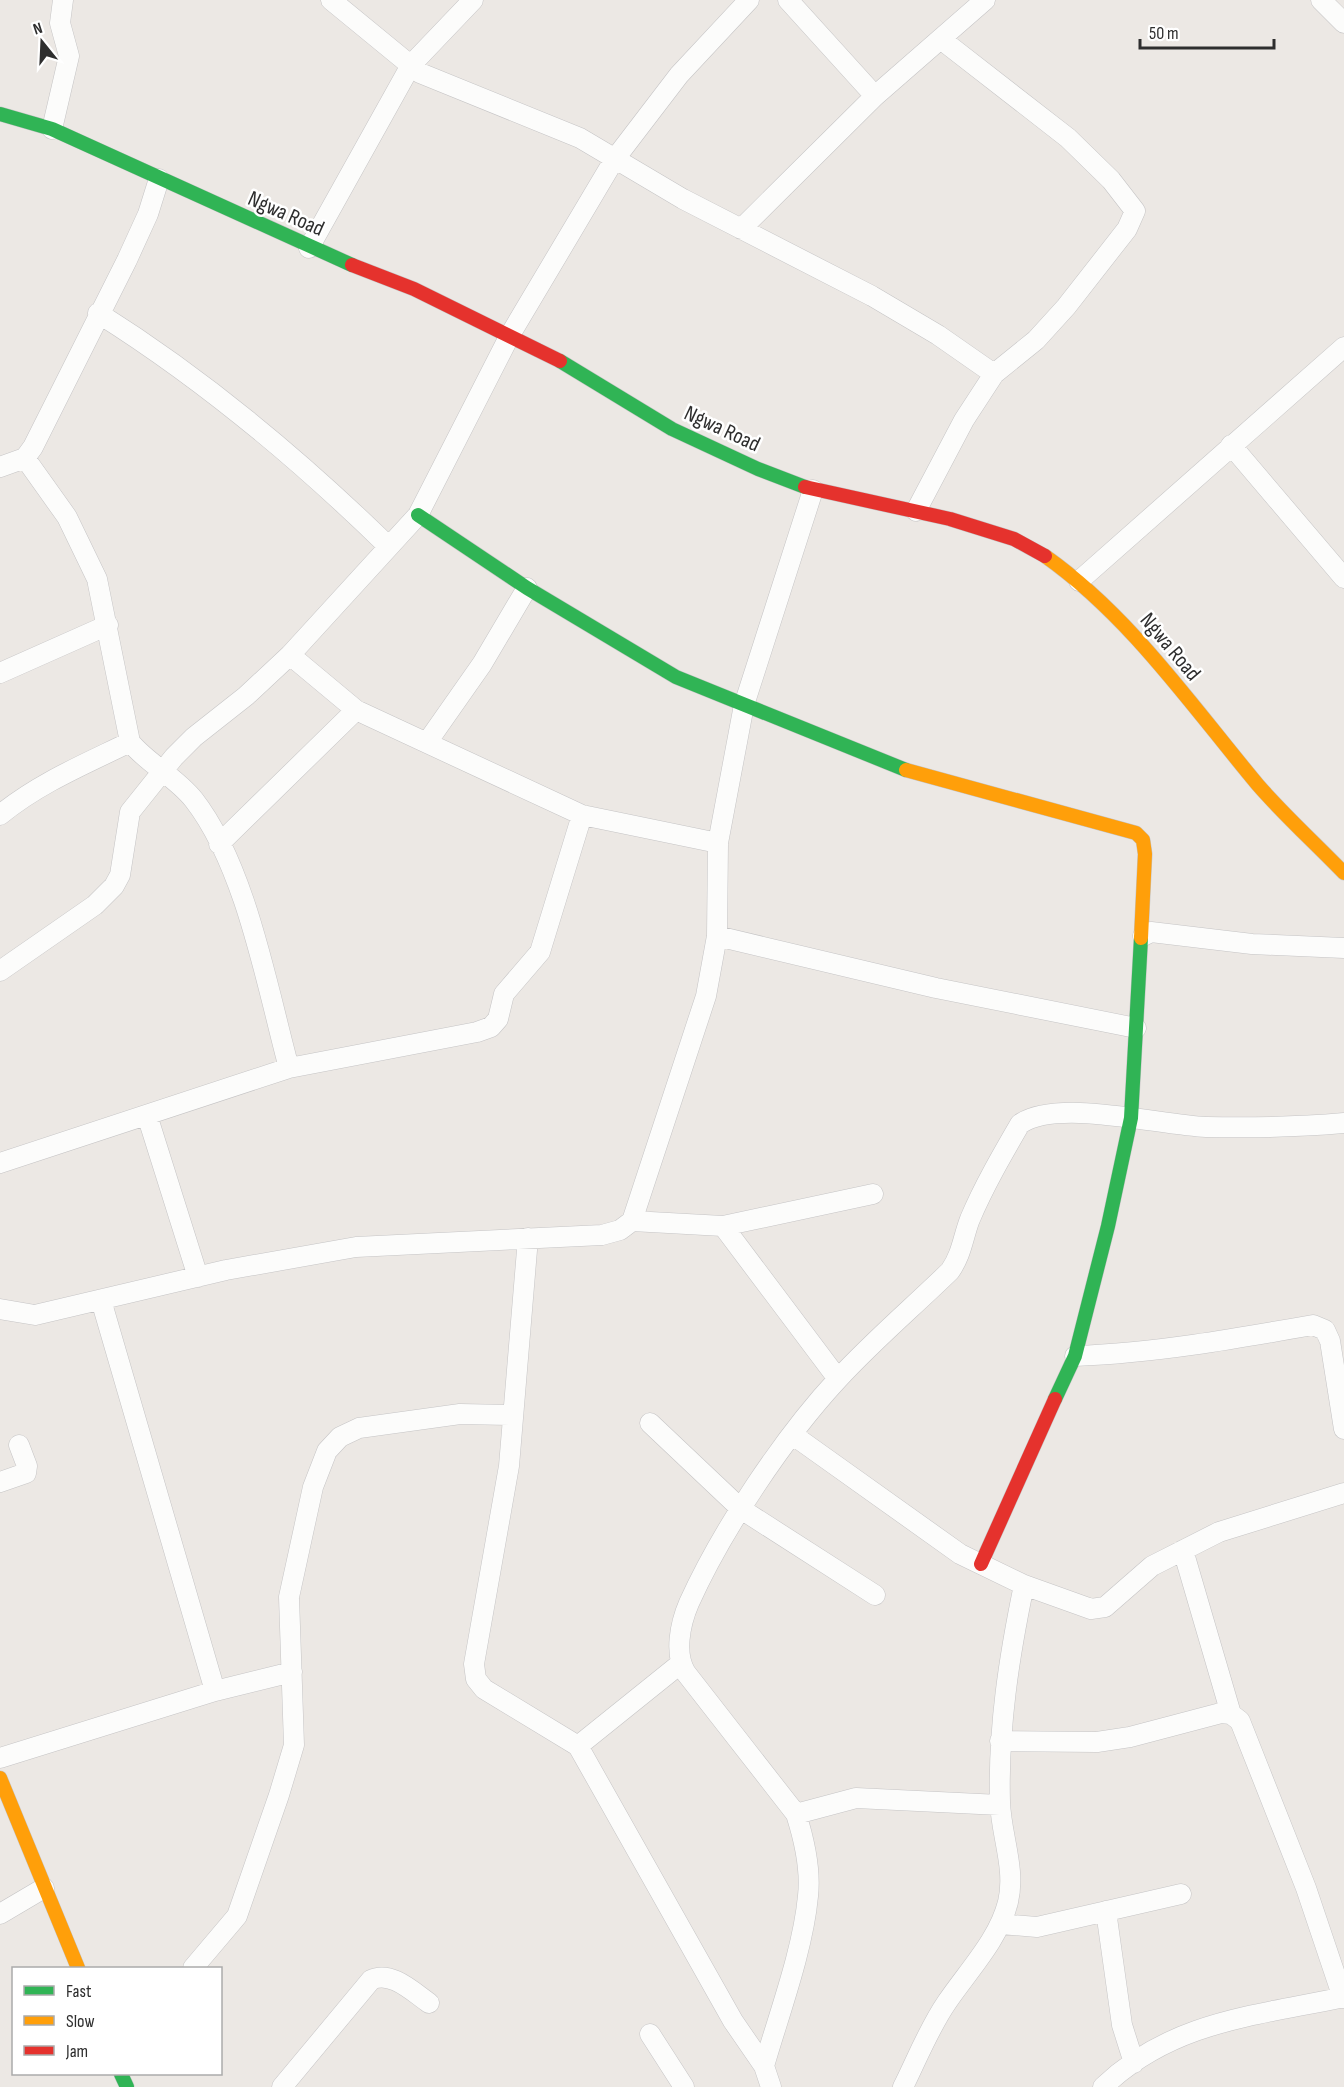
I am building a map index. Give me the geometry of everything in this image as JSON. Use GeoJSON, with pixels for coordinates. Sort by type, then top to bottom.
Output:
{"type":"FeatureCollection","features":[{"type":"Feature","properties":{"kind":"street"},"geometry":{"type":"LineString","coordinates":[[52,129],[69,56],[60,23],[63,0]]}},
{"type":"Feature","properties":{"kind":"street"},"geometry":{"type":"LineString","coordinates":[[309,248],[411,65],[473,0]]}},
{"type":"Feature","properties":{"kind":"street"},"geometry":{"type":"LineString","coordinates":[[0,971],[95,905],[114,886],[120,874],[130,812],[174,757],[290,655],[418,515],[510,335],[614,160],[679,75],[749,0]]}},
{"type":"Feature","properties":{"kind":"street"},"geometry":{"type":"LineString","coordinates":[[788,0],[875,96]]}},
{"type":"Feature","properties":{"kind":"street"},"geometry":{"type":"LineString","coordinates":[[741,229],[875,96],[942,40],[985,0]]}},
{"type":"Feature","properties":{"kind":"street"},"geometry":{"type":"LineString","coordinates":[[1322,0],[1344,23]]}},
{"type":"Feature","properties":{"kind":"street"},"geometry":{"type":"LineString","coordinates":[[338,2],[420,73],[580,138],[614,160],[741,229],[872,296],[938,334],[994,374]]}},
{"type":"Feature","properties":{"kind":"street"},"geometry":{"type":"LineString","coordinates":[[915,511],[964,420],[994,374],[1036,340],[1066,308],[1127,229],[1135,211],[1111,180],[1068,138],[942,40]]}},
{"type":"Feature","properties":{"kind":"street","name":"Ngwa Road"},"geometry":{"type":"LineString","coordinates":[[0,114],[52,129],[309,248],[414,289],[543,350],[672,429],[758,469],[813,490],[915,511],[1014,538],[1036,550],[1079,581],[1117,616],[1261,788],[1344,873]]}},
{"type":"Feature","properties":{"kind":"street"},"geometry":{"type":"LineString","coordinates":[[0,467],[25,458],[33,447],[148,214],[159,179]]}},
{"type":"Feature","properties":{"kind":"street"},"geometry":{"type":"LineString","coordinates":[[98,314],[152,347],[210,390],[360,518],[388,546]]}},
{"type":"Feature","properties":{"kind":"street"},"geometry":{"type":"LineString","coordinates":[[1079,581],[1344,346]]}},
{"type":"Feature","properties":{"kind":"street"},"geometry":{"type":"LineString","coordinates":[[1231,444],[1344,578]]}},
{"type":"Feature","properties":{"kind":"street"},"geometry":{"type":"LineString","coordinates":[[25,458],[67,517],[85,549],[97,579],[108,625],[120,702],[130,742],[137,751],[165,771],[194,800],[234,875],[254,938],[289,1068]]}},
{"type":"Feature","properties":{"kind":"street"},"geometry":{"type":"LineString","coordinates":[[0,1310],[35,1315],[198,1277],[356,1247],[602,1235],[620,1230],[632,1221],[706,996],[717,936],[718,843],[744,705],[813,490]]}},
{"type":"Feature","properties":{"kind":"street"},"geometry":{"type":"LineString","coordinates":[[418,515],[527,588],[676,677],[899,768],[1136,833],[1143,840],[1145,854],[1143,936],[1131,1118],[1108,1226],[1075,1356],[981,1564]]}},
{"type":"Feature","properties":{"kind":"street"},"geometry":{"type":"LineString","coordinates":[[428,741],[482,664],[527,588]]}},
{"type":"Feature","properties":{"kind":"street"},"geometry":{"type":"LineString","coordinates":[[0,673],[108,625]]}},
{"type":"Feature","properties":{"kind":"street"},"geometry":{"type":"LineString","coordinates":[[290,655],[356,710],[428,741],[582,815],[718,843]]}},
{"type":"Feature","properties":{"kind":"street"},"geometry":{"type":"LineString","coordinates":[[219,844],[356,710]]}},
{"type":"Feature","properties":{"kind":"street"},"geometry":{"type":"LineString","coordinates":[[0,815],[23,796],[51,780],[130,742]]}},
{"type":"Feature","properties":{"kind":"street"},"geometry":{"type":"LineString","coordinates":[[0,1163],[289,1068],[477,1032],[491,1027],[498,1019],[504,994],[540,952],[582,815]]}},
{"type":"Feature","properties":{"kind":"street"},"geometry":{"type":"LineString","coordinates":[[1143,936],[1151,932],[1252,944],[1344,948]]}},
{"type":"Feature","properties":{"kind":"street"},"geometry":{"type":"LineString","coordinates":[[717,936],[936,988],[1136,1028]]}},
{"type":"Feature","properties":{"kind":"street"},"geometry":{"type":"LineString","coordinates":[[764,2066],[805,1921],[808,1894],[804,1846],[796,1814],[681,1664],[678,1650],[688,1605],[741,1509],[793,1435],[838,1379],[950,1270],[959,1258],[964,1234],[982,1191],[1020,1124],[1037,1114],[1082,1114],[1204,1127],[1344,1123]]}},
{"type":"Feature","properties":{"kind":"street"},"geometry":{"type":"LineString","coordinates":[[147,1115],[198,1277]]}},
{"type":"Feature","properties":{"kind":"street"},"geometry":{"type":"LineString","coordinates":[[632,1221],[723,1226],[873,1194]]}},
{"type":"Feature","properties":{"kind":"street"},"geometry":{"type":"LineString","coordinates":[[723,1226],[838,1379]]}},
{"type":"Feature","properties":{"kind":"street"},"geometry":{"type":"LineString","coordinates":[[528,1238],[508,1466],[474,1664],[476,1678],[484,1689],[578,1746],[733,2021],[764,2066],[771,2087]]}},
{"type":"Feature","properties":{"kind":"street"},"geometry":{"type":"LineString","coordinates":[[101,1300],[215,1691]]}},
{"type":"Feature","properties":{"kind":"street"},"geometry":{"type":"LineString","coordinates":[[1075,1356],[1115,1355],[1202,1344],[1313,1325],[1326,1330],[1330,1341],[1344,1429]]}},
{"type":"Feature","properties":{"kind":"street"},"geometry":{"type":"LineString","coordinates":[[194,1967],[237,1916],[294,1745],[289,1597],[313,1487],[327,1451],[340,1437],[359,1428],[460,1414],[512,1415]]}},
{"type":"Feature","properties":{"kind":"street"},"geometry":{"type":"LineString","coordinates":[[650,1423],[741,1509],[875,1595]]}},
{"type":"Feature","properties":{"kind":"street"},"geometry":{"type":"LineString","coordinates":[[793,1435],[960,1554],[1024,1585],[1091,1608],[1105,1607],[1152,1566],[1219,1532],[1344,1492]]}},
{"type":"Feature","properties":{"kind":"street"},"geometry":{"type":"LineString","coordinates":[[0,1482],[26,1473],[27,1466],[19,1445]]}},
{"type":"Feature","properties":{"kind":"street"},"geometry":{"type":"LineString","coordinates":[[1183,1550],[1231,1714]]}},
{"type":"Feature","properties":{"kind":"street"},"geometry":{"type":"LineString","coordinates":[[903,2087],[945,2005],[1001,1924],[1008,1901],[1011,1880],[1000,1805],[1000,1741],[1010,1652],[1024,1585]]}},
{"type":"Feature","properties":{"kind":"street"},"geometry":{"type":"LineString","coordinates":[[578,1746],[681,1664]]}},
{"type":"Feature","properties":{"kind":"street"},"geometry":{"type":"LineString","coordinates":[[0,1758],[215,1691],[292,1672]]}},
{"type":"Feature","properties":{"kind":"street"},"geometry":{"type":"LineString","coordinates":[[1000,1741],[1097,1742],[1130,1737],[1221,1713],[1231,1714],[1240,1721],[1305,1888],[1343,1998],[1199,2028],[1172,2038],[1103,2087]]}},
{"type":"Feature","properties":{"kind":"street"},"geometry":{"type":"LineString","coordinates":[[0,1778],[78,1967]]}},
{"type":"Feature","properties":{"kind":"street"},"geometry":{"type":"LineString","coordinates":[[796,1814],[856,1798],[1000,1805]]}},
{"type":"Feature","properties":{"kind":"street"},"geometry":{"type":"LineString","coordinates":[[3,1908],[44,1888]]}},
{"type":"Feature","properties":{"kind":"street"},"geometry":{"type":"LineString","coordinates":[[1001,1924],[1037,1927],[1181,1894]]}},
{"type":"Feature","properties":{"kind":"street"},"geometry":{"type":"LineString","coordinates":[[1106,1911],[1122,2025],[1134,2063]]}},
{"type":"Feature","properties":{"kind":"street"},"geometry":{"type":"LineString","coordinates":[[282,2087],[371,1980],[378,1976],[391,1978],[429,2003]]}},
{"type":"Feature","properties":{"kind":"street"},"geometry":{"type":"LineString","coordinates":[[650,2034],[684,2087]]}},
{"type":"Feature","properties":{"kind":"traffic: fast"},"geometry":{"type":"LineString","coordinates":[[0,114],[52,129],[352,265]]}},
{"type":"Feature","properties":{"kind":"traffic: fast"},"geometry":{"type":"LineString","coordinates":[[560,361],[672,429],[758,469],[805,487]]}},
{"type":"Feature","properties":{"kind":"traffic: fast"},"geometry":{"type":"LineString","coordinates":[[418,515],[527,588],[676,677],[906,770]]}},
{"type":"Feature","properties":{"kind":"traffic: fast"},"geometry":{"type":"LineString","coordinates":[[1055,1399],[1075,1356],[1108,1226],[1131,1118],[1141,938]]}},
{"type":"Feature","properties":{"kind":"traffic: fast"},"geometry":{"type":"LineString","coordinates":[[121,2075],[127,2087]]}},
{"type":"Feature","properties":{"kind":"traffic: slow"},"geometry":{"type":"LineString","coordinates":[[1045,556],[1076,580],[1132,634],[1159,663],[1258,785],[1344,873]]}},
{"type":"Feature","properties":{"kind":"traffic: slow"},"geometry":{"type":"LineString","coordinates":[[906,770],[1136,833],[1143,840],[1145,854],[1141,938]]}},
{"type":"Feature","properties":{"kind":"traffic: slow"},"geometry":{"type":"LineString","coordinates":[[0,1778],[78,1967]]}},
{"type":"Feature","properties":{"kind":"traffic: jam"},"geometry":{"type":"LineString","coordinates":[[352,265],[414,289],[560,361]]}},
{"type":"Feature","properties":{"kind":"traffic: jam"},"geometry":{"type":"LineString","coordinates":[[805,487],[950,519],[1014,539],[1045,556]]}},
{"type":"Feature","properties":{"kind":"traffic: jam"},"geometry":{"type":"LineString","coordinates":[[981,1564],[1055,1399]]}}]}
